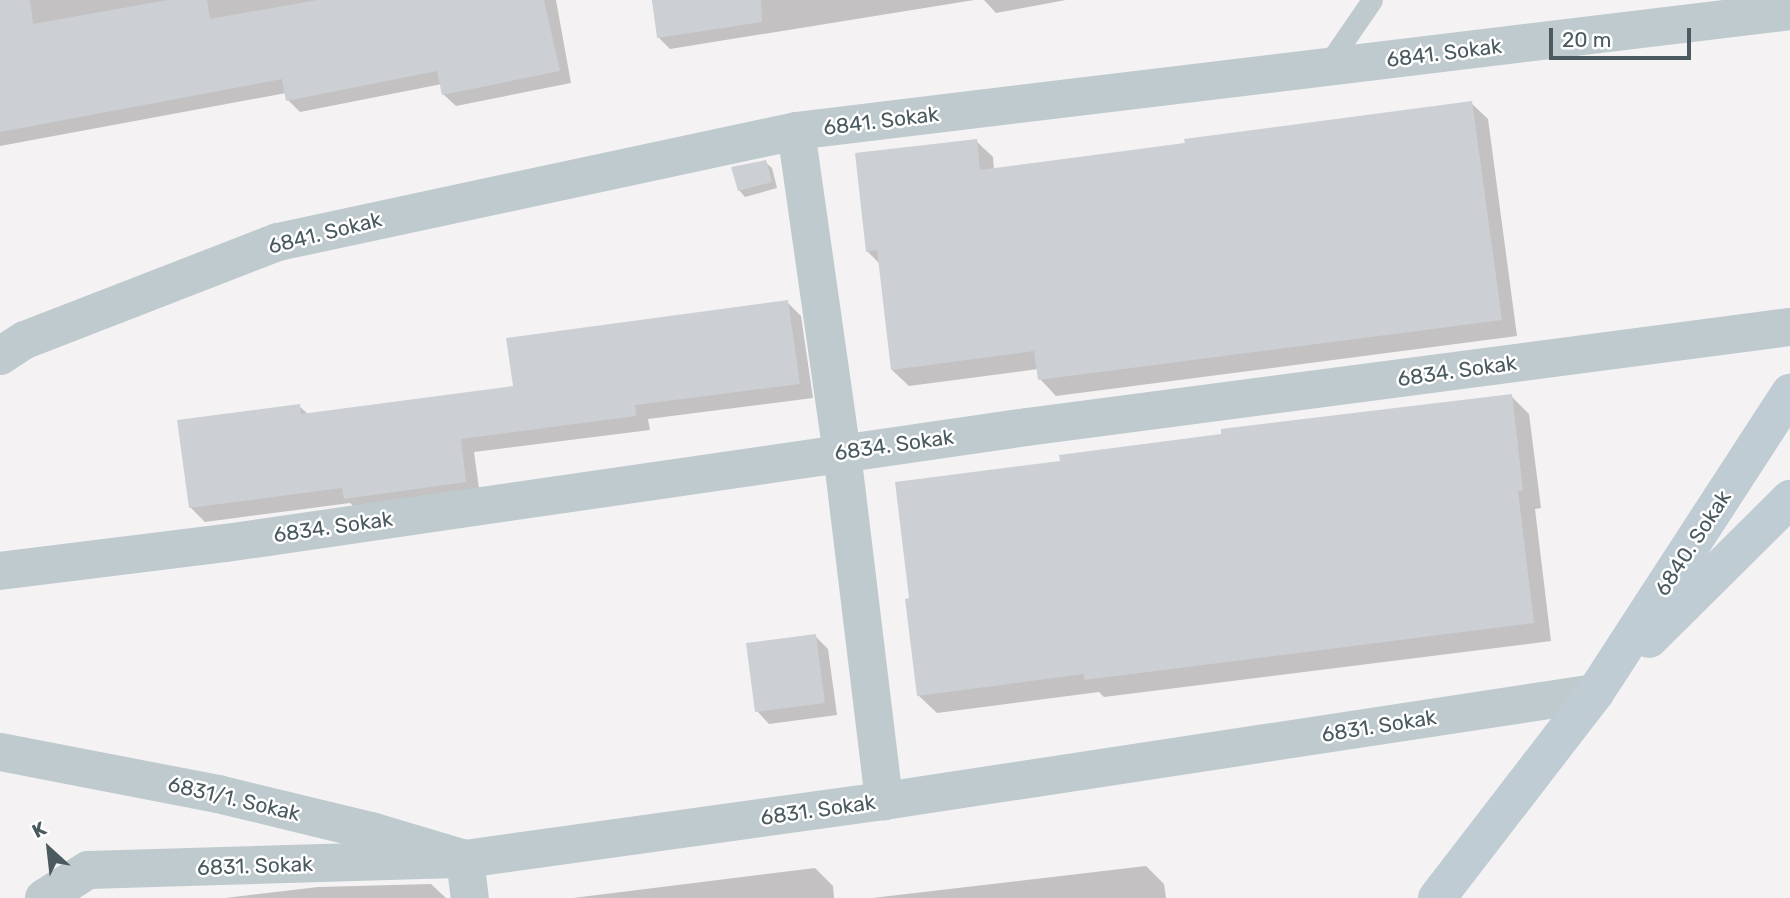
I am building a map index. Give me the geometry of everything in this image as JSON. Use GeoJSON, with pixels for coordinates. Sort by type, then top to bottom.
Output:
{"type":"FeatureCollection","features":[{"type":"Feature","properties":{"kind":"street","name":"6841. Sokak"},"geometry":{"type":"LineString","coordinates":[[0,356],[25,340],[278,242],[796,131],[1326,67],[1724,9],[1790,11]]}},
{"type":"Feature","properties":{"kind":"street"},"geometry":{"type":"LineString","coordinates":[[796,131],[842,453],[884,801]]}},
{"type":"Feature","properties":{"kind":"street","name":"6834. Sokak"},"geometry":{"type":"LineString","coordinates":[[0,571],[226,543],[842,453],[1790,327]]}},
{"type":"Feature","properties":{"kind":"street","name":"6840. Sokak"},"geometry":{"type":"LineString","coordinates":[[1437,898],[1595,693],[1790,393]]}},
{"type":"Feature","properties":{"kind":"street","name":"6840. Sokak"},"geometry":{"type":"LineString","coordinates":[[1595,693],[1790,499]]}},
{"type":"Feature","properties":{"kind":"street","name":"6831. Sokak"},"geometry":{"type":"LineString","coordinates":[[44,898],[88,870],[465,859],[884,801],[1595,693]]}},
{"type":"Feature","properties":{"kind":"street","name":"6831/1. Sokak"},"geometry":{"type":"LineString","coordinates":[[0,752],[218,794],[371,831],[465,859]]}},
{"type":"Feature","properties":{"kind":"street"},"geometry":{"type":"LineString","coordinates":[[465,859],[470,898]]}},
{"type":"Feature","properties":{"kind":"lane"},"geometry":{"type":"LineString","coordinates":[[1326,67],[1372,0]]}},
{"type":"Feature","properties":{"kind":"building"},"geometry":{"type":"Polygon","coordinates":[[[0,0],[30,0],[33,24],[168,0],[207,0],[210,19],[317,0],[544,0],[560,71],[442,95],[437,71],[286,101],[282,79],[0,132],[0,0]]]}},
{"type":"Feature","properties":{"kind":"building"},"geometry":{"type":"Polygon","coordinates":[[[652,0],[761,0],[762,22],[657,38],[652,0]]]}},
{"type":"Feature","properties":{"kind":"building"},"geometry":{"type":"Polygon","coordinates":[[[1472,101],[1502,320],[1038,380],[1034,351],[891,370],[877,250],[866,252],[855,153],[977,139],[980,170],[1185,143],[1184,139],[1472,101]]]}},
{"type":"Feature","properties":{"kind":"building"},"geometry":{"type":"Polygon","coordinates":[[[766,160],[772,182],[738,191],[731,167],[766,160]]]}},
{"type":"Feature","properties":{"kind":"building"},"geometry":{"type":"Polygon","coordinates":[[[788,300],[800,384],[635,405],[636,416],[461,439],[466,482],[344,499],[342,488],[189,508],[177,420],[300,404],[301,414],[513,386],[506,338],[788,300]]]}},
{"type":"Feature","properties":{"kind":"building"},"geometry":{"type":"Polygon","coordinates":[[[1512,394],[1523,491],[1518,491],[1534,623],[1084,680],[1084,674],[917,696],[895,482],[1060,461],[1059,455],[1221,434],[1221,429],[1512,394]]]}},
{"type":"Feature","properties":{"kind":"building"},"geometry":{"type":"Polygon","coordinates":[[[816,634],[825,703],[755,712],[746,643],[816,634]]]}}]}
